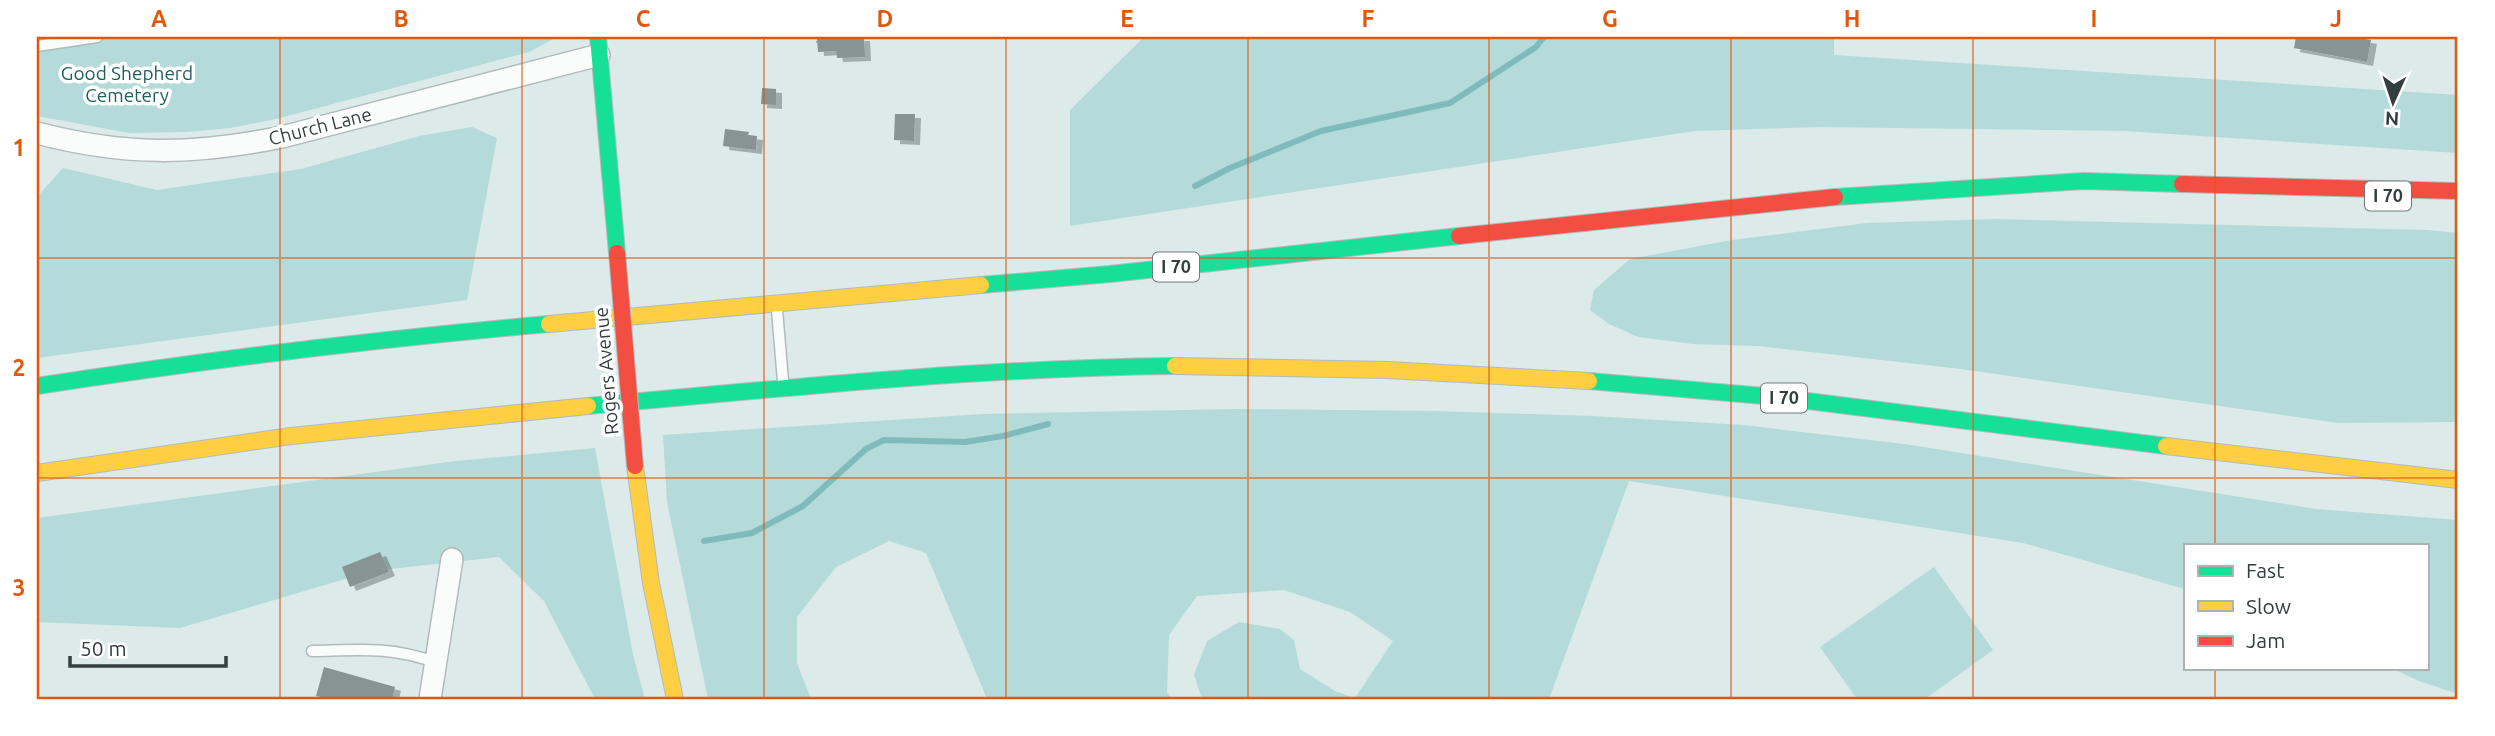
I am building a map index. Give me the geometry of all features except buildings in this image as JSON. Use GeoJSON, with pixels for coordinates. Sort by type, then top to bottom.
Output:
{"type":"FeatureCollection","features":[{"type":"Feature","properties":{"kind":"main road","name":"Rogers Avenue"},"geometry":{"type":"LineString","coordinates":[[598,46],[645,553],[657,625],[675,699]]}},
{"type":"Feature","properties":{"kind":"main road","name":"I 70"},"geometry":{"type":"LineString","coordinates":[[37,386],[286,352],[467,331],[1110,274],[1781,201],[1938,188],[2084,181],[2318,187],[2458,205]]}},
{"type":"Feature","properties":{"kind":"main road"},"geometry":{"type":"LineString","coordinates":[[2318,187],[2458,191]]}},
{"type":"Feature","properties":{"kind":"main road","name":"I 70"},"geometry":{"type":"LineString","coordinates":[[37,473],[296,436],[784,387],[1122,367],[1345,369],[1557,378],[1869,407],[2242,457],[2458,480]]}},
{"type":"Feature","properties":{"kind":"main road"},"geometry":{"type":"LineString","coordinates":[[2048,429],[2328,449]]}},
{"type":"Feature","properties":{"kind":"street","name":"Church Lane"},"geometry":{"type":"LineString","coordinates":[[37,133],[73,143],[127,151],[193,151],[235,146],[296,133],[598,46]]}},
{"type":"Feature","properties":{"kind":"street"},"geometry":{"type":"LineString","coordinates":[[430,699],[452,558]]}},
{"type":"Feature","properties":{"kind":"lane"},"geometry":{"type":"LineString","coordinates":[[37,46],[97,37]]}},
{"type":"Feature","properties":{"kind":"lane"},"geometry":{"type":"LineString","coordinates":[[776,304],[784,387]]}},
{"type":"Feature","properties":{"kind":"lane"},"geometry":{"type":"LineString","coordinates":[[312,651],[382,649],[407,652],[435,662]]}},
{"type":"Feature","properties":{"kind":"green space","name":"Good Shepherd Cemetery"},"geometry":{"type":"Polygon","coordinates":[[[37,37],[557,37],[529,52],[276,119],[230,128],[129,133],[37,116],[37,37]]]}},
{"type":"Feature","properties":{"kind":"green space"},"geometry":{"type":"Polygon","coordinates":[[[1144,37],[1834,37],[1834,55],[2458,95],[2458,153],[2125,131],[1821,127],[1695,131],[1070,226],[1070,110],[1144,37]]]}},
{"type":"Feature","properties":{"kind":"green space"},"geometry":{"type":"Polygon","coordinates":[[[472,127],[497,138],[467,300],[37,358],[37,197],[63,168],[157,190],[301,169],[419,136],[472,127]]]}},
{"type":"Feature","properties":{"kind":"green space"},"geometry":{"type":"Polygon","coordinates":[[[1995,219],[2458,233],[2458,422],[2338,423],[1961,369],[1758,346],[1693,344],[1638,337],[1609,324],[1590,310],[1594,290],[1630,259],[1732,240],[1867,223],[1995,219]]]}},
{"type":"Feature","properties":{"kind":"green space"},"geometry":{"type":"Polygon","coordinates":[[[1235,409],[1434,411],[1592,416],[1743,425],[1904,444],[2316,509],[2458,520],[2458,694],[2395,670],[2428,670],[2428,544],[2184,544],[2184,589],[2023,543],[1629,481],[1549,699],[1202,699],[1194,675],[1207,641],[1239,622],[1280,629],[1294,640],[1300,669],[1335,691],[1355,698],[1393,641],[1350,612],[1284,590],[1197,596],[1169,635],[1167,692],[1171,699],[987,699],[926,553],[889,541],[836,567],[797,617],[797,663],[811,699],[708,699],[667,502],[663,435],[983,414],[1235,409]]]}},
{"type":"Feature","properties":{"kind":"green space"},"geometry":{"type":"Polygon","coordinates":[[[595,448],[633,655],[645,699],[595,699],[544,601],[499,557],[372,571],[180,628],[37,622],[37,518],[456,461],[595,448]]]}},
{"type":"Feature","properties":{"kind":"green space"},"geometry":{"type":"Polygon","coordinates":[[[1934,567],[1993,650],[1925,699],[1857,699],[1820,647],[1934,567]]]}},
{"type":"Feature","properties":{"kind":"waterway"},"geometry":{"type":"LineString","coordinates":[[1195,186],[1230,168],[1321,131],[1450,103],[1536,47],[1544,37]]}},
{"type":"Feature","properties":{"kind":"waterway"},"geometry":{"type":"LineString","coordinates":[[704,541],[752,533],[803,506],[866,449],[884,440],[965,442],[1003,436],[1048,424]]}},
{"type":"Feature","properties":{"kind":"traffic: fast"},"geometry":{"type":"LineString","coordinates":[[598,37],[617,253]]}},
{"type":"Feature","properties":{"kind":"traffic: fast"},"geometry":{"type":"LineString","coordinates":[[1835,197],[2084,181],[2182,184]]}},
{"type":"Feature","properties":{"kind":"traffic: fast"},"geometry":{"type":"LineString","coordinates":[[981,285],[1110,274],[1459,236]]}},
{"type":"Feature","properties":{"kind":"traffic: fast"},"geometry":{"type":"LineString","coordinates":[[37,386],[293,351],[549,324]]}},
{"type":"Feature","properties":{"kind":"traffic: fast"},"geometry":{"type":"LineString","coordinates":[[588,406],[955,375],[1175,366]]}},
{"type":"Feature","properties":{"kind":"traffic: fast"},"geometry":{"type":"LineString","coordinates":[[1589,381],[1776,397],[2166,446]]}},
{"type":"Feature","properties":{"kind":"traffic: slow"},"geometry":{"type":"LineString","coordinates":[[549,324],[981,285]]}},
{"type":"Feature","properties":{"kind":"traffic: slow"},"geometry":{"type":"LineString","coordinates":[[1175,366],[1387,370],[1589,381]]}},
{"type":"Feature","properties":{"kind":"traffic: slow"},"geometry":{"type":"LineString","coordinates":[[37,473],[291,436],[588,406]]}},
{"type":"Feature","properties":{"kind":"traffic: slow"},"geometry":{"type":"LineString","coordinates":[[2166,446],[2458,480]]}},
{"type":"Feature","properties":{"kind":"traffic: slow"},"geometry":{"type":"LineString","coordinates":[[635,466],[651,583],[675,699]]}},
{"type":"Feature","properties":{"kind":"traffic: jam"},"geometry":{"type":"LineString","coordinates":[[2182,184],[2458,191]]}},
{"type":"Feature","properties":{"kind":"traffic: jam"},"geometry":{"type":"LineString","coordinates":[[1459,236],[1835,197]]}},
{"type":"Feature","properties":{"kind":"traffic: jam"},"geometry":{"type":"LineString","coordinates":[[617,253],[635,466]]}}]}
